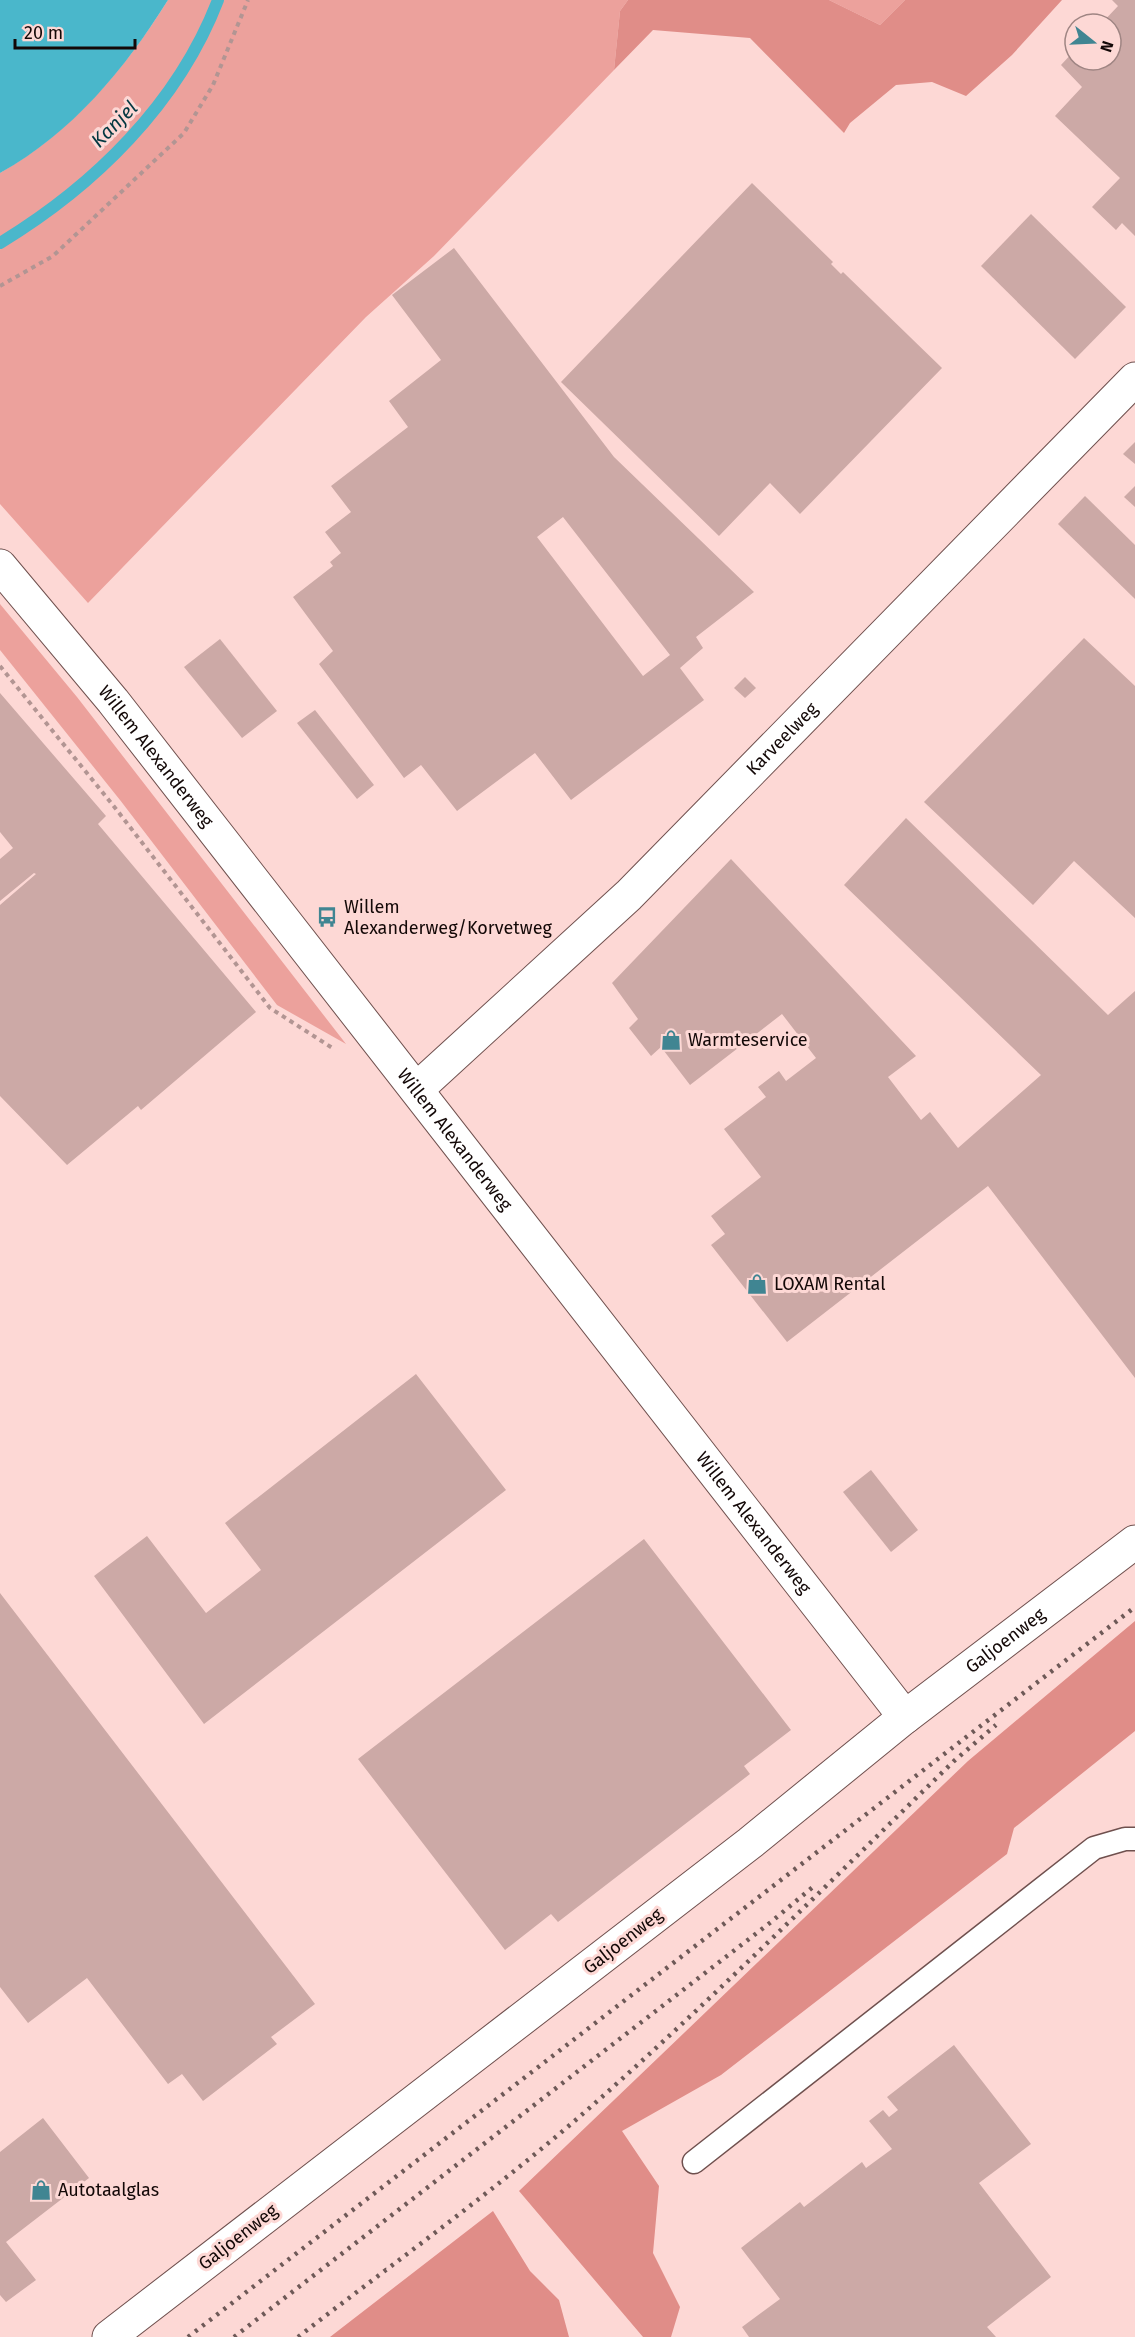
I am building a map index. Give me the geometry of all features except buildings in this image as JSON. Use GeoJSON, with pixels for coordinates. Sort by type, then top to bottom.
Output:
{"type":"FeatureCollection","features":[{"type":"Feature","properties":{"kind":"street","name":"Karveelweg"},"geometry":{"type":"LineString","coordinates":[[417,1089],[645,879],[1135,379]]}},
{"type":"Feature","properties":{"kind":"street","name":"Willem Alexanderweg"},"geometry":{"type":"LineString","coordinates":[[0,566],[91,673],[905,1717]]}},
{"type":"Feature","properties":{"kind":"street","name":"Galjoenweg"},"geometry":{"type":"LineString","coordinates":[[109,2337],[750,1843],[905,1717],[1135,1542]]}},
{"type":"Feature","properties":{"kind":"lane"},"geometry":{"type":"LineString","coordinates":[[694,2162],[1094,1848],[1125,1839],[1135,1839]]}},
{"type":"Feature","properties":{"kind":"path"},"geometry":{"type":"LineString","coordinates":[[0,286],[53,256],[184,133],[213,85],[248,0]]}},
{"type":"Feature","properties":{"kind":"path"},"geometry":{"type":"LineString","coordinates":[[0,666],[116,809],[270,1008],[341,1053]]}},
{"type":"Feature","properties":{"kind":"shaded area"},"geometry":{"type":"Polygon","coordinates":[[[168,0],[628,0],[620,11],[614,70],[434,256],[366,317],[88,603],[0,504],[0,173],[51,138],[95,97],[134,50],[168,0]]]}},
{"type":"Feature","properties":{"kind":"shaded area"},"geometry":{"type":"Polygon","coordinates":[[[628,0],[829,0],[880,25],[905,0],[1062,0],[1012,55],[966,96],[932,82],[896,85],[850,123],[844,133],[750,38],[653,30],[614,70],[620,11],[628,0]]]}},
{"type":"Feature","properties":{"kind":"shaded area"},"geometry":{"type":"Polygon","coordinates":[[[829,0],[905,0],[880,25],[829,0]]]}},
{"type":"Feature","properties":{"kind":"shaded area"},"geometry":{"type":"Polygon","coordinates":[[[0,604],[77,697],[346,1044],[277,1005],[120,800],[0,650],[0,604]]]}},
{"type":"Feature","properties":{"kind":"shaded area"},"geometry":{"type":"Polygon","coordinates":[[[1135,1621],[1135,1731],[1014,1828],[1007,1854],[721,2075],[622,2131],[659,2186],[653,2253],[680,2307],[671,2337],[643,2337],[519,2191],[968,1761],[1135,1621]]]}},
{"type":"Feature","properties":{"kind":"shaded area"},"geometry":{"type":"Polygon","coordinates":[[[493,2211],[530,2271],[559,2300],[569,2337],[330,2337],[493,2211]]]}},
{"type":"Feature","properties":{"kind":"water"},"geometry":{"type":"Polygon","coordinates":[[[0,0],[168,0],[134,51],[95,97],[51,139],[0,173],[0,0]]]}},
{"type":"Feature","properties":{"kind":"waterway","name":"Kanjel"},"geometry":{"type":"LineString","coordinates":[[0,243],[68,196],[129,139],[156,108],[180,74],[201,38],[218,0]]}},
{"type":"Feature","properties":{"kind":"railway"},"geometry":{"type":"LineString","coordinates":[[188,2337],[1135,1607]]}},
{"type":"Feature","properties":{"kind":"railway"},"geometry":{"type":"LineString","coordinates":[[298,2337],[567,2128],[737,1972],[954,1761],[996,1725]]}},
{"type":"Feature","properties":{"kind":"railway"},"geometry":{"type":"LineString","coordinates":[[234,2337],[771,1922],[814,1886]]}},
{"type":"Feature","properties":{"kind":"place","name":"Willem Alexanderweg/Korvetweg"},"geometry":{"type":"Point","coordinates":[327,917]}},
{"type":"Feature","properties":{"kind":"place","name":"Warmteservice"},"geometry":{"type":"Point","coordinates":[671,1040]}},
{"type":"Feature","properties":{"kind":"place","name":"LOXAM Rental"},"geometry":{"type":"Point","coordinates":[757,1284]}},
{"type":"Feature","properties":{"kind":"place","name":"Autotaalglas"},"geometry":{"type":"Point","coordinates":[41,2190]}}]}
